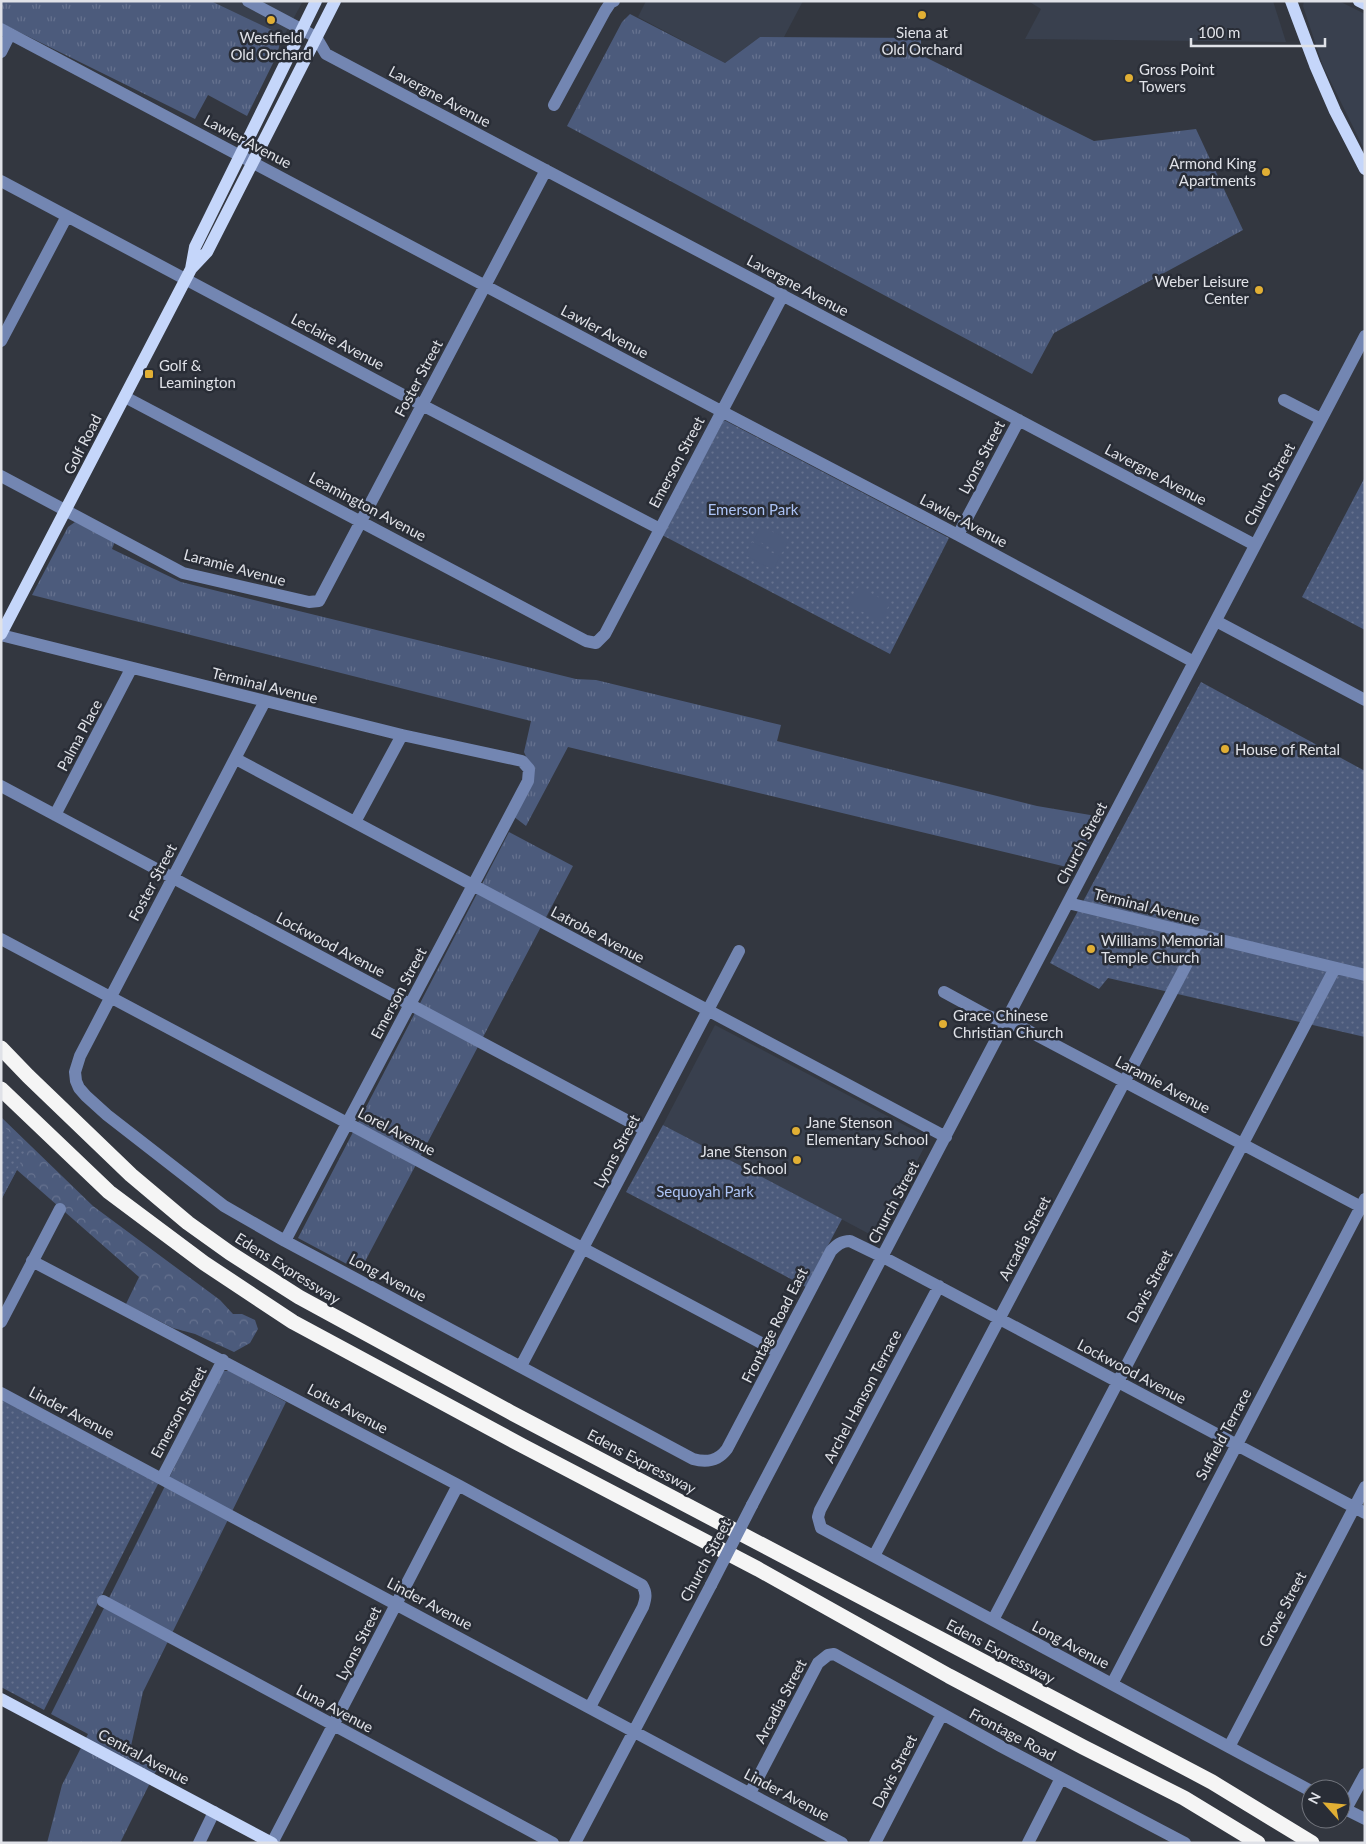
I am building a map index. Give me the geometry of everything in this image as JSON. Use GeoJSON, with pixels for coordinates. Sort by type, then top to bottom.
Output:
{"type":"FeatureCollection","features":[{"type":"Feature","properties":{"kind":"highway","name":"Edens Expressway"},"geometry":{"type":"LineString","coordinates":[[1,1048],[131,1175],[202,1233],[299,1297],[502,1407],[1212,1782],[1311,1841]]}},
{"type":"Feature","properties":{"kind":"highway"},"geometry":{"type":"LineString","coordinates":[[1,1089],[109,1192],[204,1263],[293,1322],[523,1446],[758,1569],[949,1676],[1184,1798],[1258,1843]]}},
{"type":"Feature","properties":{"kind":"main road","name":"Golf Road"},"geometry":{"type":"LineString","coordinates":[[1,635],[188,274],[195,247],[316,1]]}},
{"type":"Feature","properties":{"kind":"main road","name":"Golf Road"},"geometry":{"type":"LineString","coordinates":[[188,274],[207,252],[335,1]]}},
{"type":"Feature","properties":{"kind":"main road"},"geometry":{"type":"LineString","coordinates":[[1359,1],[1365,4]]}},
{"type":"Feature","properties":{"kind":"main road"},"geometry":{"type":"LineString","coordinates":[[1294,3],[1315,65],[1335,111],[1365,168]]}},
{"type":"Feature","properties":{"kind":"main road","name":"Central Avenue"},"geometry":{"type":"LineString","coordinates":[[1,1699],[272,1843]]}},
{"type":"Feature","properties":{"kind":"street"},"geometry":{"type":"LineString","coordinates":[[248,1],[316,37],[326,54],[305,59]]}},
{"type":"Feature","properties":{"kind":"street"},"geometry":{"type":"LineString","coordinates":[[554,105],[608,5],[614,1]]}},
{"type":"Feature","properties":{"kind":"street"},"geometry":{"type":"LineString","coordinates":[[1,52],[6,32]]}},
{"type":"Feature","properties":{"kind":"street","name":"Lawler Avenue"},"geometry":{"type":"LineString","coordinates":[[6,32],[958,535],[1194,662]]}},
{"type":"Feature","properties":{"kind":"street","name":"Lavergne Avenue"},"geometry":{"type":"LineString","coordinates":[[326,54],[1255,545]]}},
{"type":"Feature","properties":{"kind":"street","name":"Foster Street"},"geometry":{"type":"LineString","coordinates":[[318,601],[546,170]]}},
{"type":"Feature","properties":{"kind":"street","name":"Leclaire Avenue"},"geometry":{"type":"LineString","coordinates":[[1,181],[67,216],[188,274],[422,405],[660,529]]}},
{"type":"Feature","properties":{"kind":"street"},"geometry":{"type":"LineString","coordinates":[[1,341],[67,216]]}},
{"type":"Feature","properties":{"kind":"street","name":"Emerson Street"},"geometry":{"type":"LineString","coordinates":[[596,643],[605,634],[783,295]]}},
{"type":"Feature","properties":{"kind":"street","name":"Church Street"},"geometry":{"type":"LineString","coordinates":[[575,1843],[1365,336]]}},
{"type":"Feature","properties":{"kind":"street","name":"Leamington Avenue"},"geometry":{"type":"LineString","coordinates":[[125,397],[586,640],[596,643]]}},
{"type":"Feature","properties":{"kind":"street"},"geometry":{"type":"LineString","coordinates":[[1284,400],[1321,420]]}},
{"type":"Feature","properties":{"kind":"street","name":"Lyons Street"},"geometry":{"type":"LineString","coordinates":[[958,535],[1019,420]]}},
{"type":"Feature","properties":{"kind":"street","name":"Laramie Avenue"},"geometry":{"type":"LineString","coordinates":[[1,476],[183,572],[309,602],[318,601]]}},
{"type":"Feature","properties":{"kind":"street"},"geometry":{"type":"LineString","coordinates":[[1216,621],[1365,700]]}},
{"type":"Feature","properties":{"kind":"street","name":"Terminal Avenue"},"geometry":{"type":"LineString","coordinates":[[1,635],[402,735],[522,761]]}},
{"type":"Feature","properties":{"kind":"street","name":"Palma Place"},"geometry":{"type":"LineString","coordinates":[[55,815],[132,669]]}},
{"type":"Feature","properties":{"kind":"street","name":"Foster Street"},"geometry":{"type":"LineString","coordinates":[[76,1081],[75,1072],[80,1056],[265,701]]}},
{"type":"Feature","properties":{"kind":"street"},"geometry":{"type":"LineString","coordinates":[[355,822],[402,735]]}},
{"type":"Feature","properties":{"kind":"street","name":"Latrobe Avenue"},"geometry":{"type":"LineString","coordinates":[[236,759],[946,1137]]}},
{"type":"Feature","properties":{"kind":"street","name":"Emerson Street"},"geometry":{"type":"LineString","coordinates":[[286,1241],[528,781],[529,769],[522,761]]}},
{"type":"Feature","properties":{"kind":"street","name":"Lockwood Avenue"},"geometry":{"type":"LineString","coordinates":[[1,786],[645,1130]]}},
{"type":"Feature","properties":{"kind":"street","name":"Terminal Avenue"},"geometry":{"type":"LineString","coordinates":[[1068,903],[1365,975]]}},
{"type":"Feature","properties":{"kind":"street","name":"Arcadia Street"},"geometry":{"type":"LineString","coordinates":[[874,1556],[1202,935]]}},
{"type":"Feature","properties":{"kind":"street","name":"Lorel Avenue"},"geometry":{"type":"LineString","coordinates":[[1,939],[778,1352]]}},
{"type":"Feature","properties":{"kind":"street","name":"Lyons Street"},"geometry":{"type":"LineString","coordinates":[[521,1366],[739,952]]}},
{"type":"Feature","properties":{"kind":"street","name":"Davis Street"},"geometry":{"type":"LineString","coordinates":[[993,1620],[1336,968]]}},
{"type":"Feature","properties":{"kind":"street","name":"Laramie Avenue"},"geometry":{"type":"LineString","coordinates":[[944,992],[988,1016],[1023,1028],[1363,1205]]}},
{"type":"Feature","properties":{"kind":"street","name":"Long Avenue"},"geometry":{"type":"LineString","coordinates":[[76,1081],[86,1096],[107,1115],[224,1206],[693,1459],[702,1462],[711,1460]]}},
{"type":"Feature","properties":{"kind":"street","name":"Suffield Terrace"},"geometry":{"type":"LineString","coordinates":[[1112,1684],[1236,1444],[1363,1205]]}},
{"type":"Feature","properties":{"kind":"street"},"geometry":{"type":"LineString","coordinates":[[1,1322],[60,1209]]}},
{"type":"Feature","properties":{"kind":"street","name":"Frontage Road East"},"geometry":{"type":"LineString","coordinates":[[711,1460],[721,1457],[728,1449],[830,1251],[837,1244],[850,1241],[883,1256]]}},
{"type":"Feature","properties":{"kind":"street","name":"Lockwood Avenue"},"geometry":{"type":"LineString","coordinates":[[883,1256],[1359,1511]]}},
{"type":"Feature","properties":{"kind":"street","name":"Lotus Avenue"},"geometry":{"type":"LineString","coordinates":[[32,1261],[223,1360],[636,1582],[646,1590],[644,1607],[590,1707]]}},
{"type":"Feature","properties":{"kind":"street","name":"Archel Hanson Terrace"},"geometry":{"type":"LineString","coordinates":[[819,1523],[818,1516],[820,1510],[939,1286]]}},
{"type":"Feature","properties":{"kind":"street","name":"Emerson Street"},"geometry":{"type":"LineString","coordinates":[[162,1478],[223,1360]]}},
{"type":"Feature","properties":{"kind":"street","name":"Linder Avenue"},"geometry":{"type":"LineString","coordinates":[[1,1392],[842,1843]]}},
{"type":"Feature","properties":{"kind":"street","name":"Lyons Street"},"geometry":{"type":"LineString","coordinates":[[272,1843],[458,1485]]}},
{"type":"Feature","properties":{"kind":"street","name":"Grove Street"},"geometry":{"type":"LineString","coordinates":[[1229,1747],[1359,1511],[1365,1487]]}},
{"type":"Feature","properties":{"kind":"street","name":"Long Avenue"},"geometry":{"type":"LineString","coordinates":[[819,1523],[827,1532],[1301,1786]]}},
{"type":"Feature","properties":{"kind":"street","name":"Luna Avenue"},"geometry":{"type":"LineString","coordinates":[[103,1601],[553,1843]]}},
{"type":"Feature","properties":{"kind":"street","name":"Arcadia Street"},"geometry":{"type":"LineString","coordinates":[[750,1793],[818,1664],[828,1655]]}},
{"type":"Feature","properties":{"kind":"street","name":"Frontage Road"},"geometry":{"type":"LineString","coordinates":[[828,1655],[840,1656],[942,1714],[1181,1842]]}},
{"type":"Feature","properties":{"kind":"street","name":"Davis Street"},"geometry":{"type":"LineString","coordinates":[[875,1843],[942,1714]]}},
{"type":"Feature","properties":{"kind":"street"},"geometry":{"type":"LineString","coordinates":[[1351,1797],[1365,1774]]}},
{"type":"Feature","properties":{"kind":"street"},"geometry":{"type":"LineString","coordinates":[[1028,1843],[1061,1778]]}},
{"type":"Feature","properties":{"kind":"street"},"geometry":{"type":"LineString","coordinates":[[198,1843],[214,1812]]}},
{"type":"Feature","properties":{"kind":"street"},"geometry":{"type":"LineString","coordinates":[[1351,1812],[1365,1820]]}},
{"type":"Feature","properties":{"kind":"shaded area","name":"Westfield Old Orchard"},"geometry":{"type":"Polygon","coordinates":[[[211,1],[303,1],[280,43],[277,33],[211,1]]]}},
{"type":"Feature","properties":{"kind":"shaded area"},"geometry":{"type":"Polygon","coordinates":[[[646,1],[803,1],[784,37],[760,37],[725,63],[638,17],[646,1]]]}},
{"type":"Feature","properties":{"kind":"shaded area"},"geometry":{"type":"Polygon","coordinates":[[[1028,1],[1273,1],[1286,42],[1025,39],[1041,9],[1028,1]]]}},
{"type":"Feature","properties":{"kind":"shaded area"},"geometry":{"type":"Polygon","coordinates":[[[1304,1],[1339,1],[1365,14],[1365,151],[1323,66],[1303,6],[1304,1]]]}},
{"type":"Feature","properties":{"kind":"shaded area","name":"Jane Stenson Elementary School"},"geometry":{"type":"Polygon","coordinates":[[[715,1025],[929,1138],[877,1238],[663,1125],[715,1025]]]}},
{"type":"Feature","properties":{"kind":"green space"},"geometry":{"type":"Polygon","coordinates":[[[1,1],[211,1],[278,33],[280,43],[277,55],[247,116],[208,95],[195,119],[1,23],[1,1]]]}},
{"type":"Feature","properties":{"kind":"green space"},"geometry":{"type":"Polygon","coordinates":[[[630,14],[725,63],[760,37],[921,38],[921,55],[1094,141],[1196,129],[1243,230],[1054,333],[1032,374],[567,126],[622,22],[630,14]]]}},
{"type":"Feature","properties":{"kind":"green space","name":"Emerson Park"},"geometry":{"type":"Polygon","coordinates":[[[724,420],[949,538],[890,654],[662,535],[724,420]]]}},
{"type":"Feature","properties":{"kind":"green space"},"geometry":{"type":"Polygon","coordinates":[[[1365,477],[1365,630],[1302,597],[1365,477]]]}},
{"type":"Feature","properties":{"kind":"green space"},"geometry":{"type":"Polygon","coordinates":[[[75,522],[115,541],[112,549],[181,582],[576,679],[596,680],[781,725],[777,741],[1037,806],[1102,817],[1075,869],[568,747],[526,826],[513,816],[534,774],[524,752],[531,721],[32,595],[68,527],[75,522]]]}},
{"type":"Feature","properties":{"kind":"green space"},"geometry":{"type":"Polygon","coordinates":[[[761,526],[789,540],[782,553],[754,539],[761,526]]]}},
{"type":"Feature","properties":{"kind":"green space"},"geometry":{"type":"Polygon","coordinates":[[[752,542],[780,557],[773,570],[745,555],[752,542]]]}},
{"type":"Feature","properties":{"kind":"green space"},"geometry":{"type":"Polygon","coordinates":[[[858,587],[890,603],[881,621],[849,605],[858,587]]]}},
{"type":"Feature","properties":{"kind":"green space"},"geometry":{"type":"Polygon","coordinates":[[[1201,682],[1365,771],[1365,1037],[1108,978],[1099,989],[1050,963],[1201,682]]]}},
{"type":"Feature","properties":{"kind":"green space"},"geometry":{"type":"Polygon","coordinates":[[[509,832],[573,866],[360,1271],[298,1238],[509,832]]]}},
{"type":"Feature","properties":{"kind":"green space"},"geometry":{"type":"Polygon","coordinates":[[[1,1117],[93,1206],[220,1300],[233,1314],[242,1314],[255,1320],[258,1329],[250,1343],[234,1352],[195,1334],[173,1328],[126,1304],[139,1277],[17,1170],[1,1200],[1,1117]]]}},
{"type":"Feature","properties":{"kind":"green space"},"geometry":{"type":"Polygon","coordinates":[[[1,1123],[27,1150],[1,1200],[1,1123]]]}},
{"type":"Feature","properties":{"kind":"green space","name":"Sequoyah Park"},"geometry":{"type":"Polygon","coordinates":[[[663,1125],[842,1219],[806,1287],[626,1192],[663,1125]]]}},
{"type":"Feature","properties":{"kind":"green space"},"geometry":{"type":"Polygon","coordinates":[[[224,1371],[230,1371],[286,1402],[143,1692],[129,1755],[157,1769],[120,1843],[47,1843],[62,1785],[88,1734],[51,1714],[224,1371]]]}},
{"type":"Feature","properties":{"kind":"green space"},"geometry":{"type":"Polygon","coordinates":[[[1,1396],[159,1482],[44,1710],[1,1687],[1,1396]]]}},
{"type":"Feature","properties":{"kind":"place","name":"Siena at Old Orchard"},"geometry":{"type":"Point","coordinates":[922,15]}},
{"type":"Feature","properties":{"kind":"place","name":"Westfield Old Orchard"},"geometry":{"type":"Point","coordinates":[271,20]}},
{"type":"Feature","properties":{"kind":"place","name":"Gross Point Towers"},"geometry":{"type":"Point","coordinates":[1129,78]}},
{"type":"Feature","properties":{"kind":"place","name":"Armond King Apartments"},"geometry":{"type":"Point","coordinates":[1266,172]}},
{"type":"Feature","properties":{"kind":"place","name":"Weber Leisure Center"},"geometry":{"type":"Point","coordinates":[1259,290]}},
{"type":"Feature","properties":{"kind":"place","name":"Golf & Leamington"},"geometry":{"type":"Point","coordinates":[149,374]}},
{"type":"Feature","properties":{"kind":"place","name":"House of Rental"},"geometry":{"type":"Point","coordinates":[1225,749]}},
{"type":"Feature","properties":{"kind":"place","name":"Williams Memorial Temple Church"},"geometry":{"type":"Point","coordinates":[1091,949]}},
{"type":"Feature","properties":{"kind":"place","name":"Grace Chinese Christian Church"},"geometry":{"type":"Point","coordinates":[943,1024]}},
{"type":"Feature","properties":{"kind":"place","name":"Jane Stenson Elementary School"},"geometry":{"type":"Point","coordinates":[796,1131]}},
{"type":"Feature","properties":{"kind":"place","name":"Jane Stenson School"},"geometry":{"type":"Point","coordinates":[797,1160]}}]}
